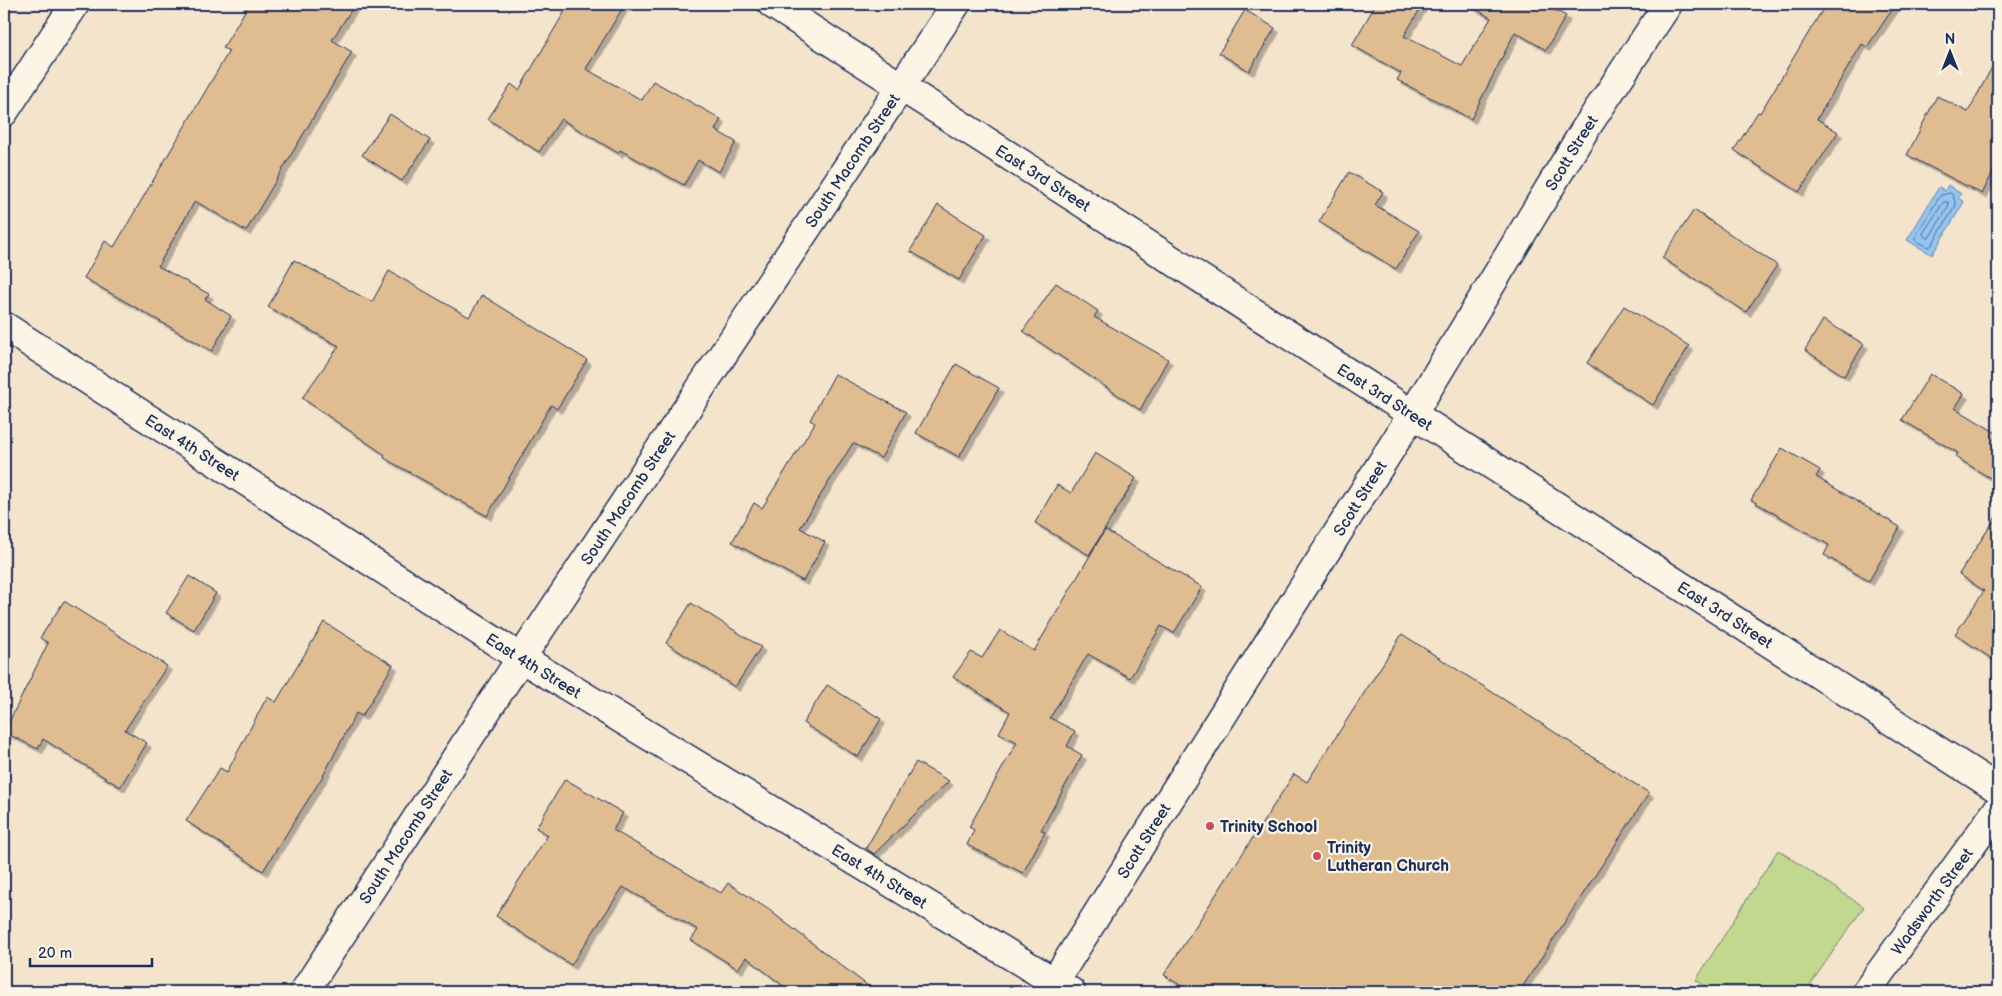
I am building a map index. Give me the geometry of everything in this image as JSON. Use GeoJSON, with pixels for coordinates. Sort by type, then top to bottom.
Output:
{"type":"FeatureCollection","features":[{"type":"Feature","properties":{"kind":"street"},"geometry":{"type":"LineString","coordinates":[[4,112],[74,4]]}},
{"type":"Feature","properties":{"kind":"street","name":"East 3rd Street"},"geometry":{"type":"LineString","coordinates":[[772,4],[1998,789]]}},
{"type":"Feature","properties":{"kind":"street","name":"South Macomb Street"},"geometry":{"type":"LineString","coordinates":[[304,992],[520,658],[956,4]]}},
{"type":"Feature","properties":{"kind":"street","name":"Scott Street"},"geometry":{"type":"LineString","coordinates":[[1058,989],[1412,415],[1584,131],[1668,4]]}},
{"type":"Feature","properties":{"kind":"street","name":"East 4th Street"},"geometry":{"type":"LineString","coordinates":[[4,326],[520,658],[1058,989]]}},
{"type":"Feature","properties":{"kind":"street","name":"Wadsworth Street"},"geometry":{"type":"LineString","coordinates":[[1866,992],[1998,808]]}},
{"type":"Feature","properties":{"kind":"green space"},"geometry":{"type":"Polygon","coordinates":[[[1778,850],[1864,907],[1805,992],[1714,992],[1696,980],[1778,850]]]}},
{"type":"Feature","properties":{"kind":"water"},"geometry":{"type":"Polygon","coordinates":[[[1948,185],[1961,194],[1958,198],[1964,202],[1932,255],[1907,240],[1939,187],[1945,191],[1948,185]]]}},
{"type":"Feature","properties":{"kind":"building"},"geometry":{"type":"Polygon","coordinates":[[[249,4],[355,4],[332,40],[352,52],[246,231],[195,201],[158,266],[209,294],[205,299],[231,316],[212,351],[84,278],[105,241],[114,247],[229,51],[223,48],[249,4]]]}},
{"type":"Feature","properties":{"kind":"building"},"geometry":{"type":"Polygon","coordinates":[[[569,4],[625,4],[586,69],[642,100],[653,81],[721,119],[715,130],[736,142],[719,172],[698,160],[684,185],[620,150],[618,153],[561,119],[539,152],[488,119],[511,84],[519,90],[569,4]]]}},
{"type":"Feature","properties":{"kind":"building"},"geometry":{"type":"Polygon","coordinates":[[[1376,4],[1423,4],[1404,36],[1462,66],[1491,18],[1467,4],[1544,4],[1566,16],[1546,50],[1515,32],[1471,119],[1397,80],[1401,73],[1352,45],[1376,4]]]}},
{"type":"Feature","properties":{"kind":"building"},"geometry":{"type":"Polygon","coordinates":[[[1826,4],[1896,4],[1867,47],[1862,44],[1817,119],[1838,132],[1799,192],[1734,150],[1758,112],[1760,113],[1826,4]]]}},
{"type":"Feature","properties":{"kind":"building"},"geometry":{"type":"Polygon","coordinates":[[[1245,10],[1275,28],[1249,71],[1219,53],[1245,10]]]}},
{"type":"Feature","properties":{"kind":"building"},"geometry":{"type":"Polygon","coordinates":[[[1998,56],[1998,162],[1982,194],[1907,155],[1937,96],[1968,112],[1998,56]]]}},
{"type":"Feature","properties":{"kind":"building"},"geometry":{"type":"Polygon","coordinates":[[[390,114],[430,140],[402,181],[362,155],[390,114]]]}},
{"type":"Feature","properties":{"kind":"building"},"geometry":{"type":"Polygon","coordinates":[[[1349,172],[1383,192],[1375,205],[1419,231],[1396,269],[1319,222],[1349,172]]]}},
{"type":"Feature","properties":{"kind":"building"},"geometry":{"type":"Polygon","coordinates":[[[938,205],[986,235],[959,280],[910,251],[938,205]]]}},
{"type":"Feature","properties":{"kind":"building"},"geometry":{"type":"Polygon","coordinates":[[[1694,210],[1777,265],[1746,312],[1662,258],[1694,210]]]}},
{"type":"Feature","properties":{"kind":"building"},"geometry":{"type":"Polygon","coordinates":[[[294,260],[372,302],[389,271],[469,317],[482,295],[587,360],[557,409],[551,405],[487,516],[384,458],[385,455],[302,398],[339,346],[268,307],[294,260]]]}},
{"type":"Feature","properties":{"kind":"building"},"geometry":{"type":"Polygon","coordinates":[[[1056,283],[1098,311],[1094,317],[1168,359],[1140,410],[1023,331],[1056,283]]]}},
{"type":"Feature","properties":{"kind":"building"},"geometry":{"type":"Polygon","coordinates":[[[1624,306],[1689,346],[1653,405],[1587,363],[1624,306]]]}},
{"type":"Feature","properties":{"kind":"building"},"geometry":{"type":"Polygon","coordinates":[[[1823,320],[1864,344],[1844,376],[1805,350],[1823,320]]]}},
{"type":"Feature","properties":{"kind":"building"},"geometry":{"type":"Polygon","coordinates":[[[956,364],[999,388],[959,457],[916,433],[956,364]]]}},
{"type":"Feature","properties":{"kind":"building"},"geometry":{"type":"Polygon","coordinates":[[[835,374],[906,412],[881,458],[853,443],[800,528],[825,542],[803,581],[732,542],[754,503],[762,508],[815,423],[810,420],[835,374]]]}},
{"type":"Feature","properties":{"kind":"building"},"geometry":{"type":"Polygon","coordinates":[[[1930,374],[1964,394],[1955,408],[1998,434],[1998,483],[1956,457],[1958,453],[1902,420],[1930,374]]]}},
{"type":"Feature","properties":{"kind":"building"},"geometry":{"type":"Polygon","coordinates":[[[1782,448],[1820,470],[1816,477],[1900,527],[1869,581],[1824,555],[1829,545],[1751,500],[1782,448]]]}},
{"type":"Feature","properties":{"kind":"building"},"geometry":{"type":"Polygon","coordinates":[[[1095,453],[1136,478],[1089,555],[1035,523],[1057,485],[1071,493],[1095,453]]]}},
{"type":"Feature","properties":{"kind":"building"},"geometry":{"type":"Polygon","coordinates":[[[1998,514],[1998,663],[1955,634],[1984,591],[1959,574],[1998,514]]]}},
{"type":"Feature","properties":{"kind":"building"},"geometry":{"type":"Polygon","coordinates":[[[1105,530],[1202,587],[1174,633],[1161,626],[1130,678],[1088,654],[1050,718],[1075,731],[1067,746],[1082,755],[1041,830],[1045,832],[1023,873],[967,845],[974,830],[969,827],[1017,742],[999,733],[1010,712],[953,677],[971,652],[982,658],[1000,630],[1034,651],[1105,530]]]}},
{"type":"Feature","properties":{"kind":"building"},"geometry":{"type":"Polygon","coordinates":[[[189,576],[216,593],[194,630],[166,613],[189,576]]]}},
{"type":"Feature","properties":{"kind":"building"},"geometry":{"type":"Polygon","coordinates":[[[64,601],[167,666],[125,730],[147,743],[120,787],[43,739],[38,749],[4,732],[48,643],[40,638],[64,601]]]}},
{"type":"Feature","properties":{"kind":"building"},"geometry":{"type":"Polygon","coordinates":[[[691,603],[761,647],[735,687],[666,643],[691,603]]]}},
{"type":"Feature","properties":{"kind":"building"},"geometry":{"type":"Polygon","coordinates":[[[324,622],[393,665],[362,716],[356,713],[323,776],[263,871],[186,821],[220,768],[227,772],[267,697],[276,702],[324,622]]]}},
{"type":"Feature","properties":{"kind":"building"},"geometry":{"type":"Polygon","coordinates":[[[1402,634],[1649,793],[1519,992],[1191,992],[1164,975],[1294,774],[1307,782],[1402,634]]]}},
{"type":"Feature","properties":{"kind":"building"},"geometry":{"type":"Polygon","coordinates":[[[827,685],[881,719],[858,757],[803,723],[827,685]]]}},
{"type":"Feature","properties":{"kind":"building"},"geometry":{"type":"Polygon","coordinates":[[[916,762],[949,781],[874,854],[866,848],[916,762]]]}},
{"type":"Feature","properties":{"kind":"building"},"geometry":{"type":"Polygon","coordinates":[[[565,779],[623,813],[613,830],[721,893],[728,883],[774,913],[876,992],[791,992],[746,957],[738,969],[691,940],[698,930],[623,887],[571,965],[496,916],[548,835],[536,828],[565,779]]]}},
{"type":"Feature","properties":{"kind":"place","name":"Trinity School"},"geometry":{"type":"Point","coordinates":[1210,826]}},
{"type":"Feature","properties":{"kind":"place","name":"Trinity Lutheran Church"},"geometry":{"type":"Point","coordinates":[1317,856]}}]}
